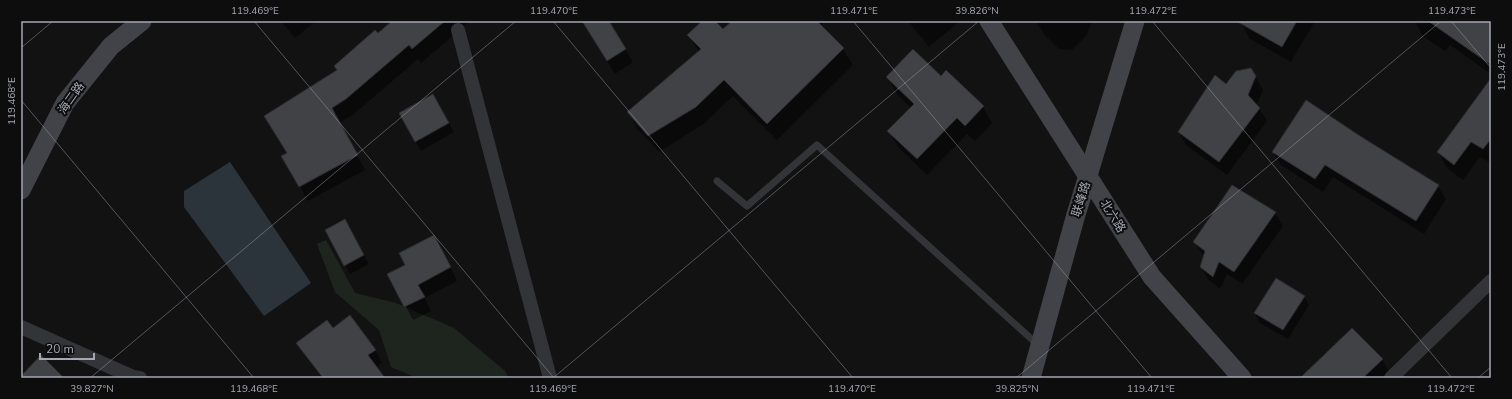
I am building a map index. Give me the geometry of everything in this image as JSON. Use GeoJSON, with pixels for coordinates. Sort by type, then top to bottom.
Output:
{"type":"FeatureCollection","features":[{"type":"Feature","properties":{"kind":"street","name":"海二路"},"geometry":{"type":"LineString","coordinates":[[21,190],[64,103],[111,46],[142,21]]}},
{"type":"Feature","properties":{"kind":"street","name":"北六路"},"geometry":{"type":"LineString","coordinates":[[989,21],[1152,277],[1238,376]]}},
{"type":"Feature","properties":{"kind":"street","name":"联峰路"},"geometry":{"type":"LineString","coordinates":[[1032,378],[1088,176],[1135,21]]}},
{"type":"Feature","properties":{"kind":"street"},"geometry":{"type":"LineString","coordinates":[[458,30],[550,378]]}},
{"type":"Feature","properties":{"kind":"street"},"geometry":{"type":"LineString","coordinates":[[1391,378],[1490,284]]}},
{"type":"Feature","properties":{"kind":"street"},"geometry":{"type":"LineString","coordinates":[[21,327],[133,377],[140,378]]}},
{"type":"Feature","properties":{"kind":"lane"},"geometry":{"type":"LineString","coordinates":[[717,181],[747,206],[817,145],[1040,347]]}},
{"type":"Feature","properties":{"kind":"shaded area"},"geometry":{"type":"Polygon","coordinates":[[[230,162],[311,283],[264,316],[184,207],[184,191],[230,162]]]}},
{"type":"Feature","properties":{"kind":"shaded area"},"geometry":{"type":"Polygon","coordinates":[[[326,240],[355,293],[396,303],[454,328],[505,371],[509,378],[417,378],[391,367],[379,330],[335,292],[317,244],[326,240]]]}},
{"type":"Feature","properties":{"kind":"building"},"geometry":{"type":"Polygon","coordinates":[[[392,21],[445,21],[412,49],[409,45],[346,99],[332,108],[358,155],[299,187],[281,156],[287,153],[264,116],[337,70],[334,66],[375,30],[378,33],[392,21]]]}},
{"type":"Feature","properties":{"kind":"building"},"geometry":{"type":"Polygon","coordinates":[[[582,21],[609,21],[626,49],[607,61],[582,21]]]}},
{"type":"Feature","properties":{"kind":"building"},"geometry":{"type":"Polygon","coordinates":[[[702,21],[715,21],[723,29],[732,21],[817,21],[844,48],[767,124],[724,80],[696,107],[648,136],[627,112],[701,49],[687,35],[702,21]]]}},
{"type":"Feature","properties":{"kind":"building"},"geometry":{"type":"Polygon","coordinates":[[[1236,21],[1297,21],[1282,47],[1236,21]]]}},
{"type":"Feature","properties":{"kind":"building"},"geometry":{"type":"Polygon","coordinates":[[[1428,21],[1491,21],[1491,65],[1428,21]]]}},
{"type":"Feature","properties":{"kind":"building"},"geometry":{"type":"Polygon","coordinates":[[[913,49],[941,76],[946,70],[984,106],[965,126],[957,118],[917,159],[887,131],[914,104],[886,77],[913,49]]]}},
{"type":"Feature","properties":{"kind":"building"},"geometry":{"type":"Polygon","coordinates":[[[1251,68],[1256,76],[1248,95],[1260,108],[1219,162],[1178,132],[1215,75],[1226,84],[1236,71],[1251,68]]]}},
{"type":"Feature","properties":{"kind":"building"},"geometry":{"type":"Polygon","coordinates":[[[1491,78],[1491,139],[1483,149],[1471,142],[1454,165],[1437,152],[1491,78]]]}},
{"type":"Feature","properties":{"kind":"building"},"geometry":{"type":"Polygon","coordinates":[[[433,94],[449,123],[415,142],[399,113],[433,94]]]}},
{"type":"Feature","properties":{"kind":"building"},"geometry":{"type":"Polygon","coordinates":[[[1306,100],[1360,136],[1439,185],[1416,221],[1325,165],[1315,179],[1272,152],[1306,100]]]}},
{"type":"Feature","properties":{"kind":"building"},"geometry":{"type":"Polygon","coordinates":[[[1232,185],[1276,212],[1234,272],[1219,262],[1213,277],[1200,267],[1205,251],[1193,242],[1232,185]]]}},
{"type":"Feature","properties":{"kind":"building"},"geometry":{"type":"Polygon","coordinates":[[[345,219],[364,255],[344,266],[325,230],[345,219]]]}},
{"type":"Feature","properties":{"kind":"building"},"geometry":{"type":"Polygon","coordinates":[[[434,235],[451,267],[418,285],[425,297],[404,307],[387,274],[405,265],[399,253],[434,235]]]}},
{"type":"Feature","properties":{"kind":"building"},"geometry":{"type":"Polygon","coordinates":[[[1276,278],[1305,296],[1283,330],[1254,313],[1276,278]]]}},
{"type":"Feature","properties":{"kind":"building"},"geometry":{"type":"Polygon","coordinates":[[[350,315],[376,350],[368,355],[385,378],[323,378],[296,343],[327,320],[333,328],[350,315]]]}},
{"type":"Feature","properties":{"kind":"building"},"geometry":{"type":"Polygon","coordinates":[[[1352,328],[1383,359],[1363,378],[1300,378],[1352,328]]]}},
{"type":"Feature","properties":{"kind":"building"},"geometry":{"type":"Polygon","coordinates":[[[41,355],[64,378],[21,378],[21,376],[41,355]]]}}]}
